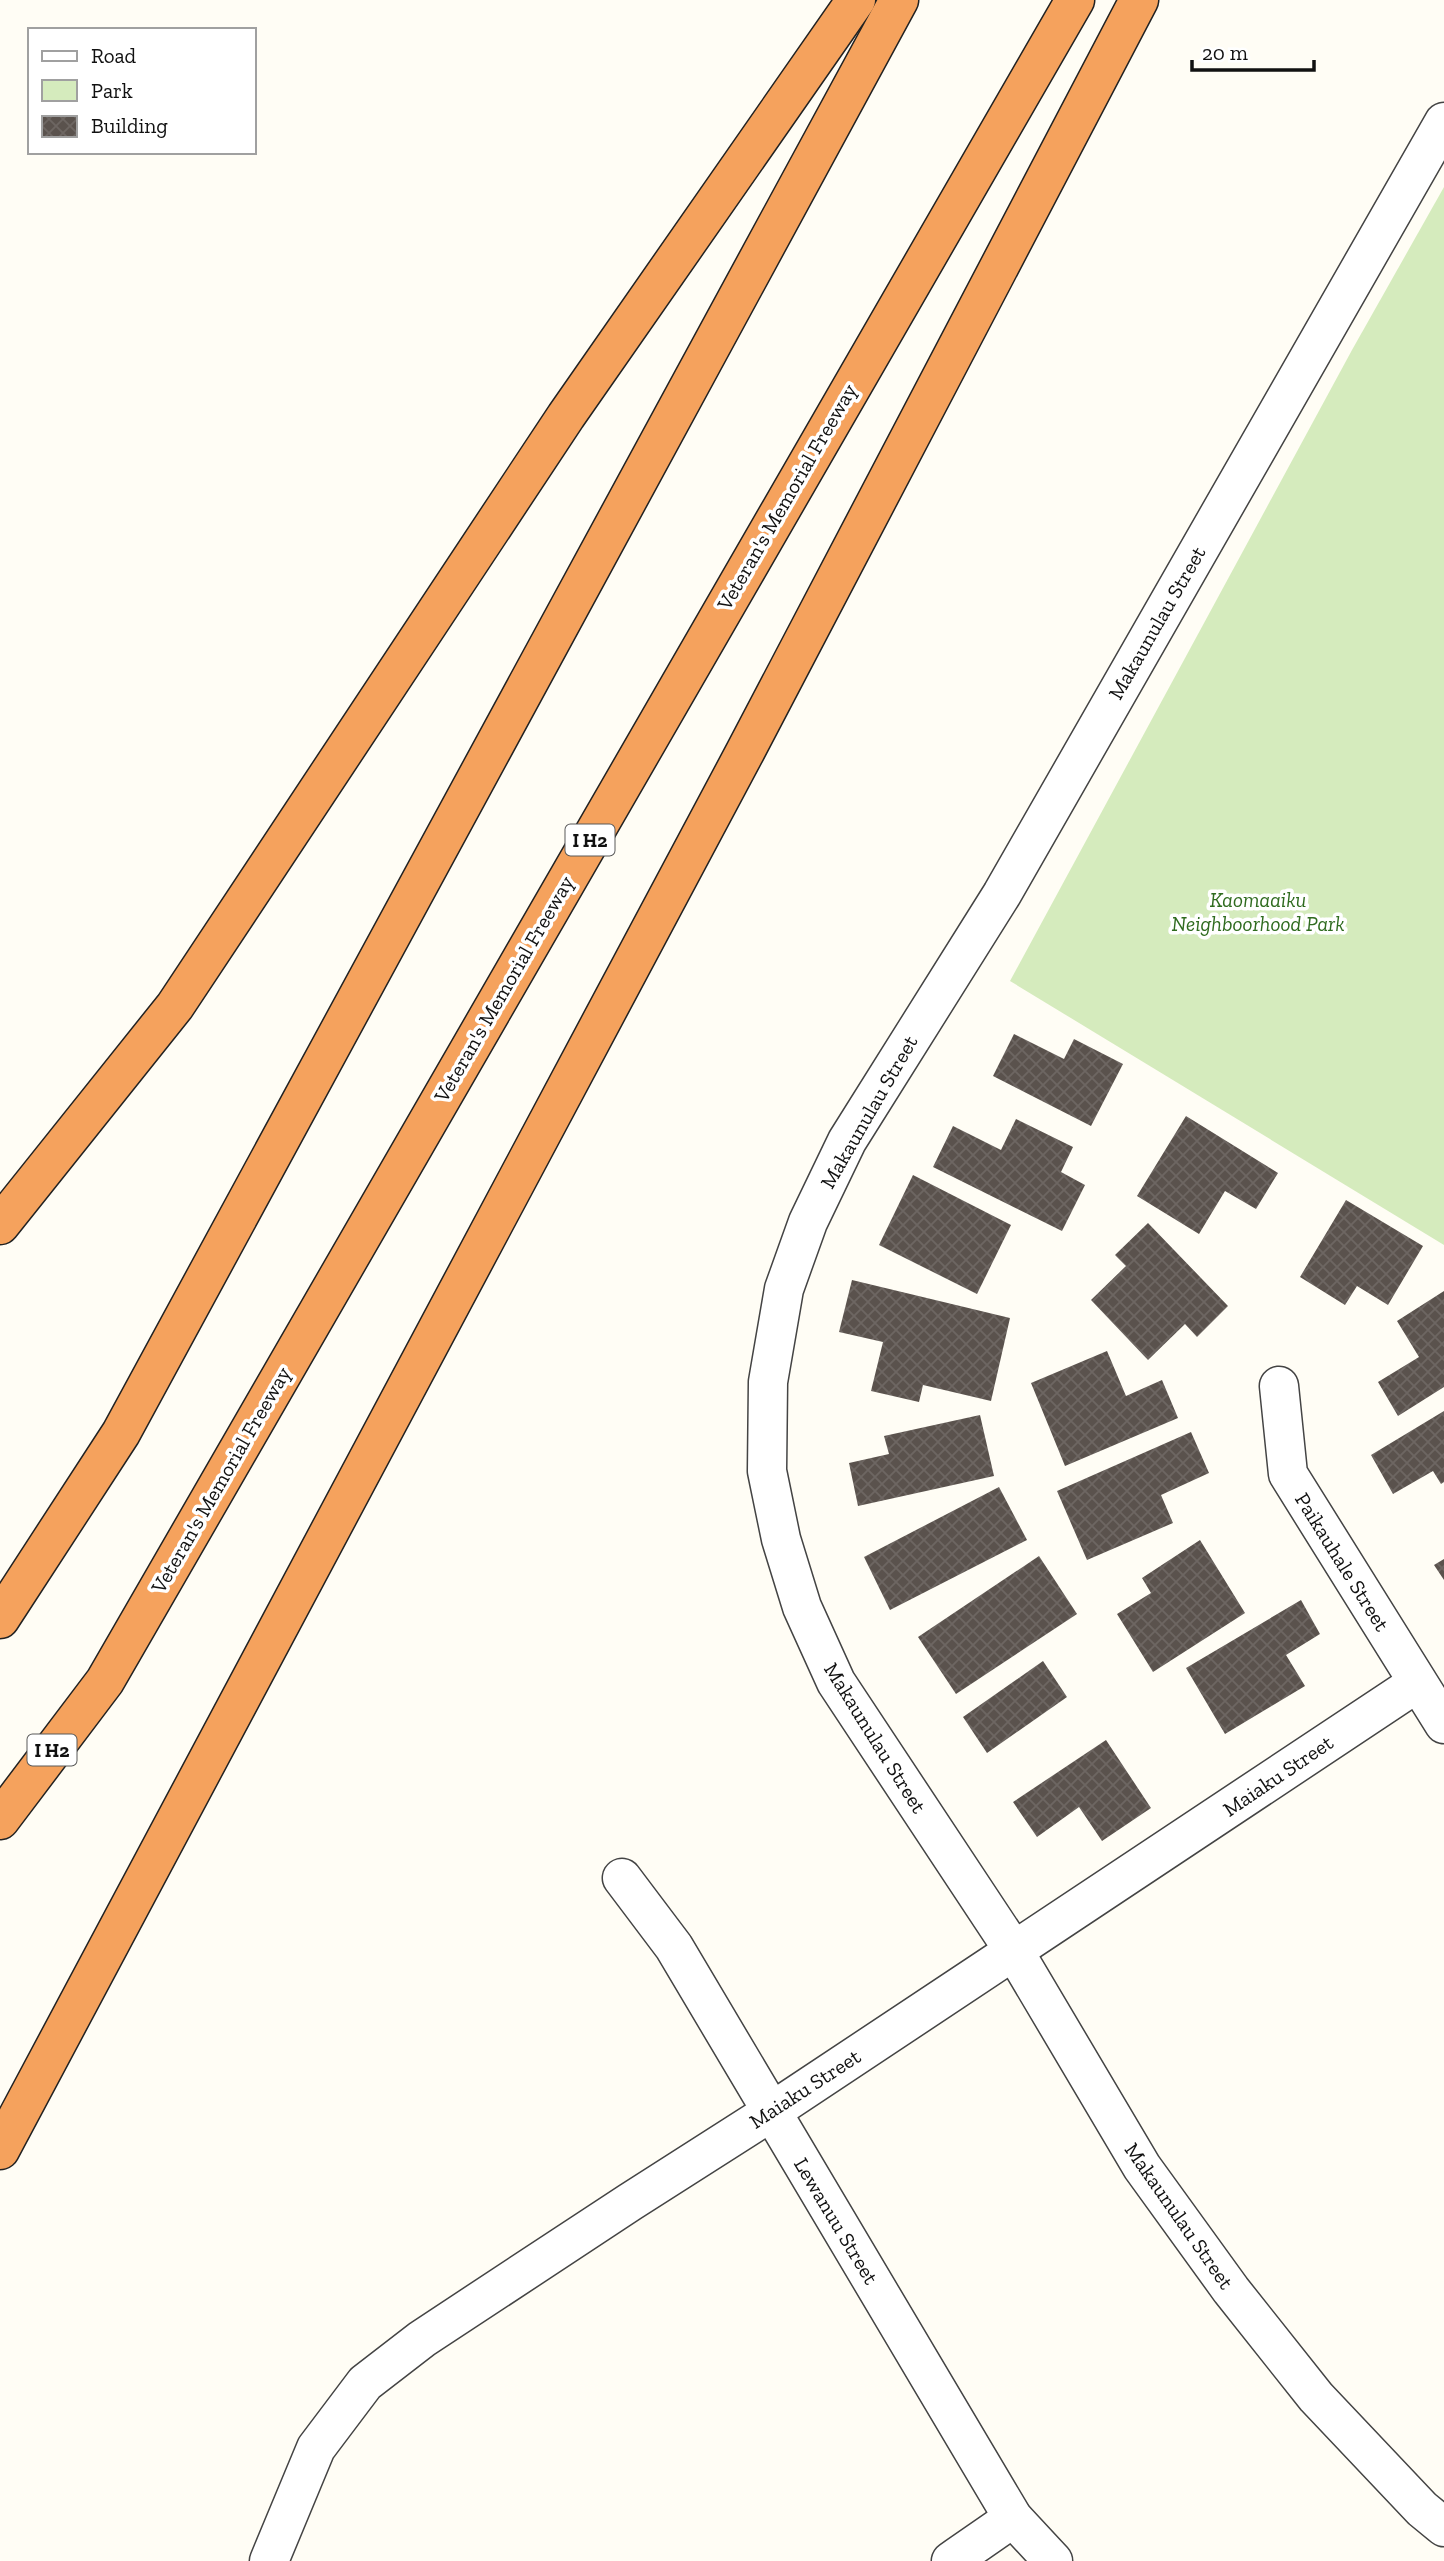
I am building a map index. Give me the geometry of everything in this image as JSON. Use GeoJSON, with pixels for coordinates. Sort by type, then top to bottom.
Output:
{"type":"FeatureCollection","features":[{"type":"Feature","properties":{"kind":"highway"},"geometry":{"type":"LineString","coordinates":[[0,1225],[175,1006],[566,416],[856,0]]}},
{"type":"Feature","properties":{"kind":"highway"},"geometry":{"type":"LineString","coordinates":[[0,1619],[121,1433],[899,0]]}},
{"type":"Feature","properties":{"kind":"highway","name":"Veteran's Memorial Freeway"},"geometry":{"type":"LineString","coordinates":[[0,1820],[105,1681],[1074,0]]}},
{"type":"Feature","properties":{"kind":"highway"},"geometry":{"type":"LineString","coordinates":[[0,2150],[745,752],[1139,0]]}},
{"type":"Feature","properties":{"kind":"highway"},"geometry":{"type":"LineString","coordinates":[[0,1841],[105,1681]]}},
{"type":"Feature","properties":{"kind":"street","name":"Makaunulau Street"},"geometry":{"type":"LineString","coordinates":[[1444,122],[1002,894],[847,1141],[808,1222],[784,1289],[768,1382],[767,1471],[781,1539],[802,1607],[836,1682],[1014,1951],[1142,2166],[1231,2290],[1316,2397],[1422,2509],[1444,2527]]}},
{"type":"Feature","properties":{"kind":"street","name":"Paikauhale Street"},"geometry":{"type":"LineString","coordinates":[[1279,1386],[1288,1474],[1444,1724]]}},
{"type":"Feature","properties":{"kind":"street","name":"Maiaku Street"},"geometry":{"type":"LineString","coordinates":[[269,2561],[316,2448],[365,2382],[445,2324],[771,2112],[1417,1684]]}},
{"type":"Feature","properties":{"kind":"street","name":"Lewanuu Street"},"geometry":{"type":"LineString","coordinates":[[622,1878],[674,1947],[1013,2518],[1054,2561]]}},
{"type":"Feature","properties":{"kind":"street"},"geometry":{"type":"LineString","coordinates":[[951,2561],[1013,2518]]}},
{"type":"Feature","properties":{"kind":"green space","name":"Kaomaaiku Neighboorhood Park"},"geometry":{"type":"Polygon","coordinates":[[[1444,187],[1444,1245],[1010,981],[1352,350],[1444,187]]]}},
{"type":"Feature","properties":{"kind":"building"},"geometry":{"type":"Polygon","coordinates":[[[1014,1034],[1064,1059],[1074,1039],[1123,1064],[1091,1126],[993,1076],[1014,1034]]]}},
{"type":"Feature","properties":{"kind":"building"},"geometry":{"type":"Polygon","coordinates":[[[1186,1116],[1278,1173],[1256,1209],[1225,1191],[1199,1234],[1137,1196],[1186,1116]]]}},
{"type":"Feature","properties":{"kind":"building"},"geometry":{"type":"Polygon","coordinates":[[[1016,1119],[1073,1147],[1061,1172],[1085,1185],[1062,1231],[933,1167],[953,1126],[1001,1150],[1016,1119]]]}},
{"type":"Feature","properties":{"kind":"building"},"geometry":{"type":"Polygon","coordinates":[[[913,1175],[1011,1225],[977,1294],[879,1245],[913,1175]]]}},
{"type":"Feature","properties":{"kind":"building"},"geometry":{"type":"Polygon","coordinates":[[[1346,1200],[1423,1246],[1388,1305],[1357,1286],[1345,1305],[1300,1277],[1346,1200]]]}},
{"type":"Feature","properties":{"kind":"building"},"geometry":{"type":"Polygon","coordinates":[[[1148,1223],[1228,1306],[1197,1337],[1185,1324],[1148,1360],[1091,1300],[1126,1266],[1115,1255],[1148,1223]]]}},
{"type":"Feature","properties":{"kind":"building"},"geometry":{"type":"Polygon","coordinates":[[[852,1280],[1010,1318],[991,1401],[923,1385],[919,1402],[871,1391],[883,1342],[839,1332],[852,1280]]]}},
{"type":"Feature","properties":{"kind":"building"},"geometry":{"type":"Polygon","coordinates":[[[1444,1291],[1444,1387],[1398,1416],[1378,1382],[1419,1357],[1397,1321],[1444,1291]]]}},
{"type":"Feature","properties":{"kind":"building"},"geometry":{"type":"Polygon","coordinates":[[[1107,1351],[1126,1396],[1162,1380],[1178,1418],[1065,1466],[1031,1383],[1107,1351]]]}},
{"type":"Feature","properties":{"kind":"building"},"geometry":{"type":"Polygon","coordinates":[[[1444,1411],[1444,1482],[1441,1484],[1433,1471],[1393,1494],[1371,1455],[1444,1411]]]}},
{"type":"Feature","properties":{"kind":"building"},"geometry":{"type":"Polygon","coordinates":[[[980,1415],[994,1476],[858,1506],[849,1463],[889,1454],[884,1436],[980,1415]]]}},
{"type":"Feature","properties":{"kind":"building"},"geometry":{"type":"Polygon","coordinates":[[[1191,1432],[1209,1473],[1161,1495],[1173,1523],[1087,1560],[1057,1491],[1191,1432]]]}},
{"type":"Feature","properties":{"kind":"building"},"geometry":{"type":"Polygon","coordinates":[[[999,1487],[1027,1540],[890,1610],[864,1557],[999,1487]]]}},
{"type":"Feature","properties":{"kind":"building"},"geometry":{"type":"Polygon","coordinates":[[[1200,1540],[1245,1613],[1153,1672],[1117,1614],[1151,1593],[1142,1578],[1200,1540]]]}},
{"type":"Feature","properties":{"kind":"building"},"geometry":{"type":"Polygon","coordinates":[[[1039,1556],[1077,1614],[956,1694],[918,1637],[1039,1556]]]}},
{"type":"Feature","properties":{"kind":"building"},"geometry":{"type":"Polygon","coordinates":[[[1444,1559],[1444,1580],[1434,1565],[1444,1559]]]}},
{"type":"Feature","properties":{"kind":"building"},"geometry":{"type":"Polygon","coordinates":[[[1301,1600],[1320,1634],[1286,1655],[1305,1686],[1225,1734],[1186,1668],[1301,1600]]]}},
{"type":"Feature","properties":{"kind":"building"},"geometry":{"type":"Polygon","coordinates":[[[1043,1661],[1067,1697],[987,1753],[963,1717],[1043,1661]]]}},
{"type":"Feature","properties":{"kind":"building"},"geometry":{"type":"Polygon","coordinates":[[[1106,1740],[1151,1808],[1102,1841],[1079,1807],[1037,1837],[1013,1802],[1106,1740]]]}}]}
